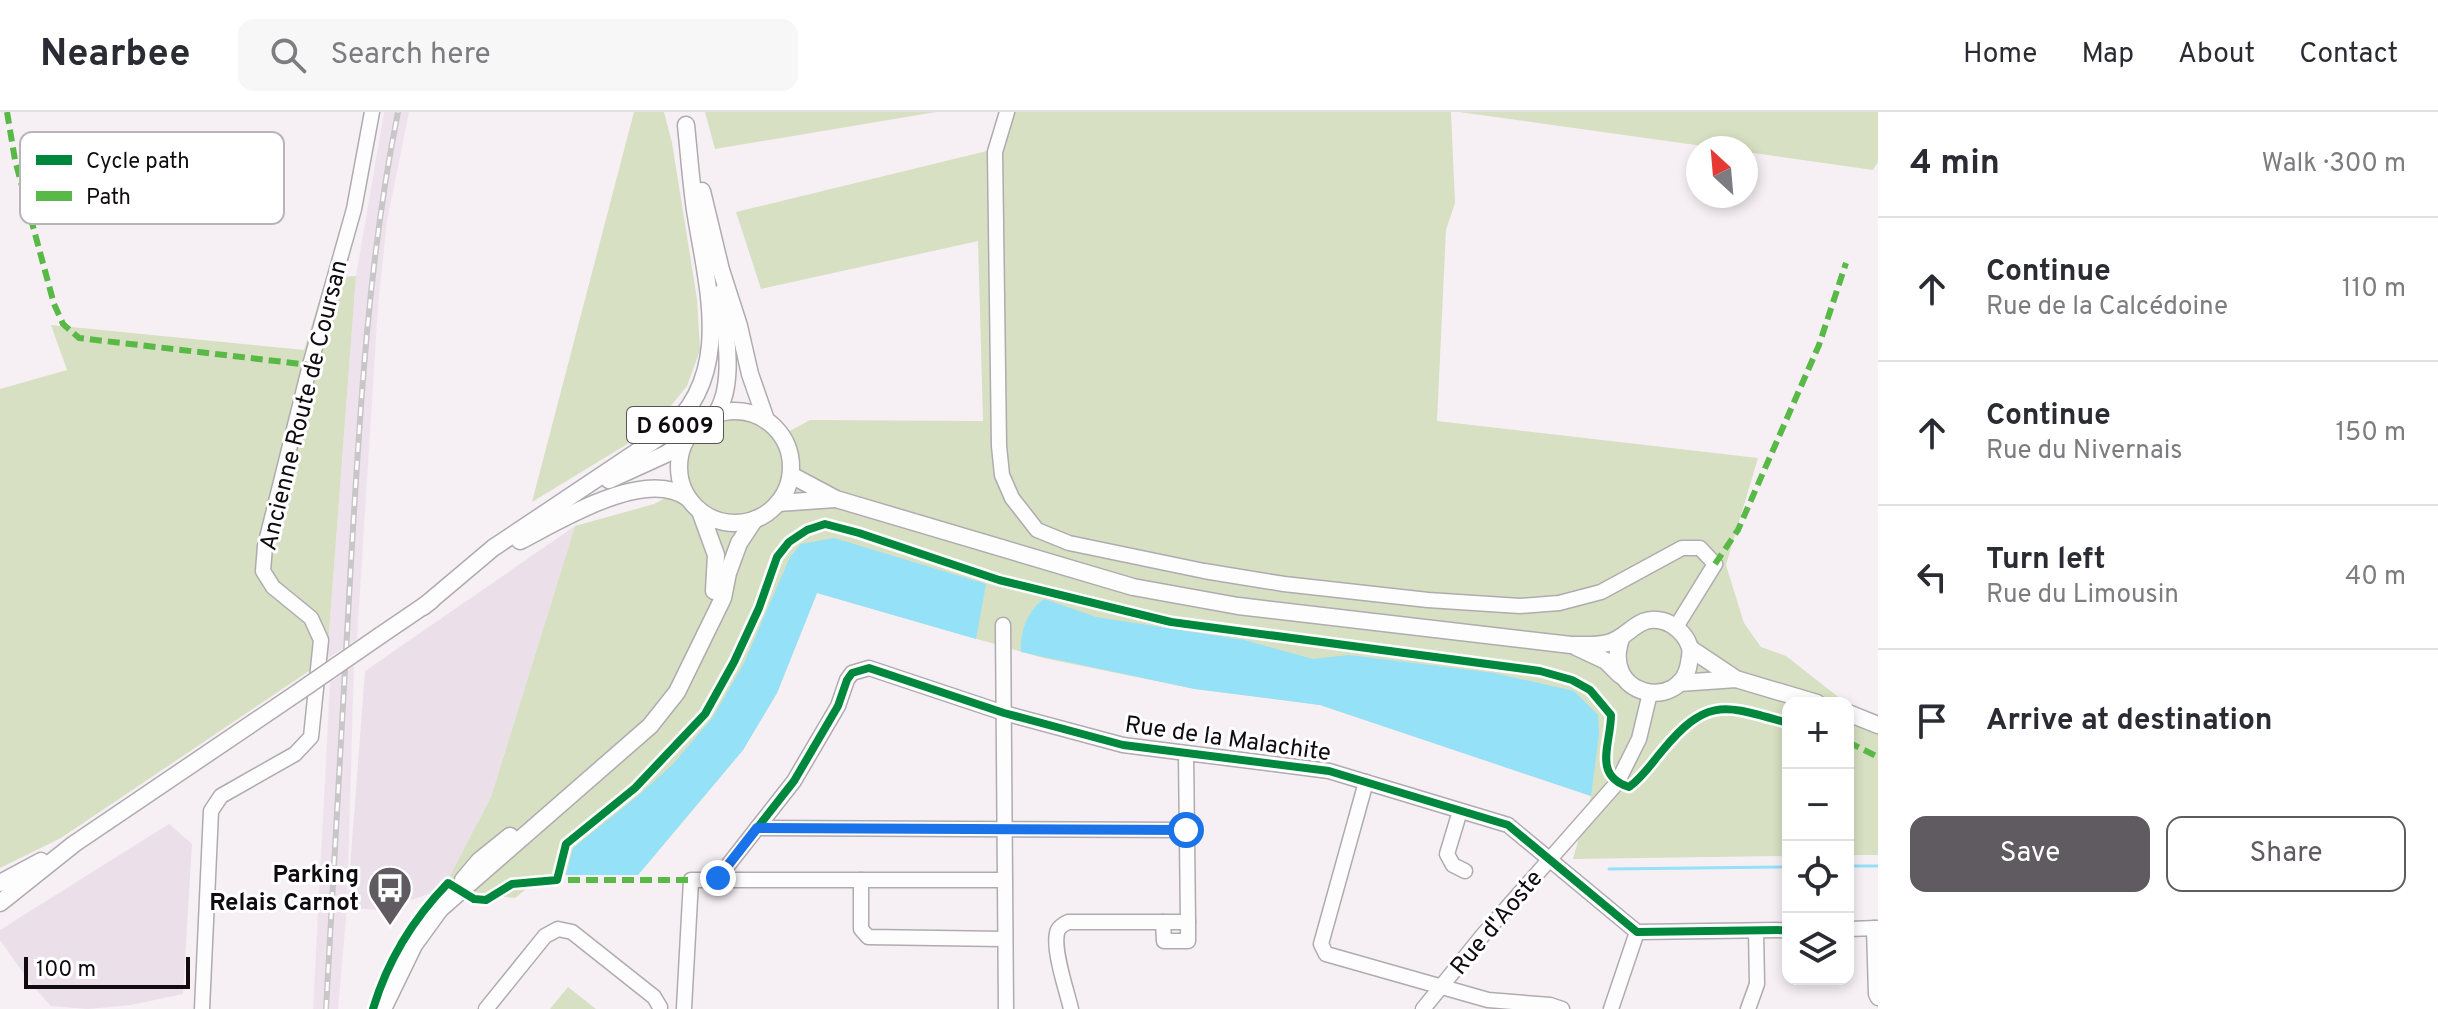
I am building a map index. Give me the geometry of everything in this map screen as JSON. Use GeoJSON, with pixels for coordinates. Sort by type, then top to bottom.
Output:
{"type":"FeatureCollection","features":[{"type":"Feature","properties":{"kind":"main road","name":"D 6009"},"geometry":{"type":"LineString","coordinates":[[685,119],[721,270],[766,420]]}},
{"type":"Feature","properties":{"kind":"main road","name":"D 6009"},"geometry":{"type":"LineString","coordinates":[[423,607],[493,548],[665,433],[679,421],[696,398],[707,371],[711,340],[707,279],[685,119]]}},
{"type":"Feature","properties":{"kind":"main road","name":"D 6009"},"geometry":{"type":"LineString","coordinates":[[715,415],[723,405],[728,387],[721,270]]}},
{"type":"Feature","properties":{"kind":"main road"},"geometry":{"type":"LineString","coordinates":[[383,1009],[414,945],[479,861],[577,789],[650,726],[677,692],[723,598],[739,543],[755,519],[778,503],[791,475],[787,445],[766,420],[743,412],[715,415],[699,424],[685,441],[679,467],[680,479],[688,498],[700,511],[713,518],[729,523],[755,519]]}},
{"type":"Feature","properties":{"kind":"main road","name":"D 6009"},"geometry":{"type":"LineString","coordinates":[[0,903],[74,844],[423,607],[553,514],[611,479],[666,454],[685,441]]}},
{"type":"Feature","properties":{"kind":"main road"},"geometry":{"type":"LineString","coordinates":[[791,475],[836,499],[1133,587],[1238,606],[1571,645],[1608,644],[1647,620],[1663,621],[1676,627],[1691,649],[1736,679],[1797,697]]}},
{"type":"Feature","properties":{"kind":"main road","name":"D 6009"},"geometry":{"type":"LineString","coordinates":[[512,545],[560,520],[632,491],[671,488],[688,498]]}},
{"type":"Feature","properties":{"kind":"main road"},"geometry":{"type":"LineString","coordinates":[[778,503],[836,499]]}},
{"type":"Feature","properties":{"kind":"main road"},"geometry":{"type":"LineString","coordinates":[[700,511],[716,555],[716,574],[706,632]]}},
{"type":"Feature","properties":{"kind":"main road"},"geometry":{"type":"LineString","coordinates":[[1622,636],[1617,650],[1617,664],[1623,677]]}},
{"type":"Feature","properties":{"kind":"main road"},"geometry":{"type":"LineString","coordinates":[[1571,645],[1606,661],[1635,688],[1650,693],[1666,691],[1679,683],[1688,669],[1691,649]]}},
{"type":"Feature","properties":{"kind":"main road"},"geometry":{"type":"LineString","coordinates":[[1679,683],[1736,679]]}},
{"type":"Feature","properties":{"kind":"main road"},"geometry":{"type":"LineString","coordinates":[[1854,715],[1878,725]]}},
{"type":"Feature","properties":{"kind":"main road","name":"D 6009"},"geometry":{"type":"LineString","coordinates":[[0,883],[74,844]]}},
{"type":"Feature","properties":{"kind":"street","name":"Ancienne Route de Coursan"},"geometry":{"type":"LineString","coordinates":[[202,1009],[211,811],[221,796],[295,754],[311,737],[321,640],[311,618],[273,587],[263,571],[265,546],[310,365],[354,209],[372,112]]}},
{"type":"Feature","properties":{"kind":"street"},"geometry":{"type":"LineString","coordinates":[[1007,112],[995,152],[999,446],[1002,475],[1012,498],[1037,530],[1069,543],[1230,576],[1428,600],[1520,606],[1559,603],[1601,592],[1682,548],[1700,548],[1715,564],[1676,627]]}},
{"type":"Feature","properties":{"kind":"street"},"geometry":{"type":"LineString","coordinates":[[1003,625],[1006,1009]]}},
{"type":"Feature","properties":{"kind":"street","name":"Rue de la Malachite"},"geometry":{"type":"LineString","coordinates":[[757,828],[794,781],[838,706],[847,680],[861,669],[869,668],[1004,713],[1123,745],[1329,771],[1508,825],[1637,932]]}},
{"type":"Feature","properties":{"kind":"street","name":"Rue d'Aoste"},"geometry":{"type":"LineString","coordinates":[[1423,1009],[1617,783],[1639,739],[1650,693]]}},
{"type":"Feature","properties":{"kind":"street"},"geometry":{"type":"LineString","coordinates":[[1071,1009],[1057,949],[1057,932],[1061,926],[1068,922],[1188,922],[1186,754]]}},
{"type":"Feature","properties":{"kind":"street"},"geometry":{"type":"LineString","coordinates":[[1366,782],[1321,944],[1326,954],[1488,1000],[1550,1005],[1562,1009]]}},
{"type":"Feature","properties":{"kind":"street"},"geometry":{"type":"LineString","coordinates":[[1460,811],[1447,854],[1453,865],[1465,871]]}},
{"type":"Feature","properties":{"kind":"street"},"geometry":{"type":"LineString","coordinates":[[718,878],[757,828],[1186,830]]}},
{"type":"Feature","properties":{"kind":"street"},"geometry":{"type":"LineString","coordinates":[[486,1009],[545,936],[558,929],[572,932],[654,997],[659,1008],[684,1008],[691,880],[1004,880]]}},
{"type":"Feature","properties":{"kind":"street"},"geometry":{"type":"LineString","coordinates":[[861,880],[861,929],[868,937],[1004,939]]}},
{"type":"Feature","properties":{"kind":"street"},"geometry":{"type":"LineString","coordinates":[[1854,929],[1876,928],[1878,998]]}},
{"type":"Feature","properties":{"kind":"street"},"geometry":{"type":"LineString","coordinates":[[1611,1009],[1637,932],[1782,930]]}},
{"type":"Feature","properties":{"kind":"street"},"geometry":{"type":"LineString","coordinates":[[1748,1009],[1757,984],[1756,931]]}},
{"type":"Feature","properties":{"kind":"shaded area"},"geometry":{"type":"Polygon","coordinates":[[[384,112],[409,112],[387,221],[378,306],[357,639],[327,659],[356,276],[384,112]]]}},
{"type":"Feature","properties":{"kind":"shaded area"},"geometry":{"type":"Polygon","coordinates":[[[575,526],[491,797],[443,889],[382,910],[347,908],[365,671],[575,526]]]}},
{"type":"Feature","properties":{"kind":"shaded area"},"geometry":{"type":"Polygon","coordinates":[[[354,666],[347,908],[338,1009],[313,1009],[330,683],[354,666]]]}},
{"type":"Feature","properties":{"kind":"shaded area"},"geometry":{"type":"Polygon","coordinates":[[[169,824],[192,844],[183,994],[131,1005],[88,1009],[51,1006],[0,940],[0,930],[169,824]]]}},
{"type":"Feature","properties":{"kind":"green space"},"geometry":{"type":"Polygon","coordinates":[[[634,112],[664,112],[672,143],[697,299],[700,350],[687,386],[652,429],[532,502],[634,112]]]}},
{"type":"Feature","properties":{"kind":"green space"},"geometry":{"type":"Polygon","coordinates":[[[705,112],[936,112],[715,149],[705,112]]]}},
{"type":"Feature","properties":{"kind":"green space"},"geometry":{"type":"Polygon","coordinates":[[[1004,112],[1451,112],[1455,203],[1446,230],[1437,421],[1758,458],[1726,565],[1744,623],[1761,647],[1786,656],[1838,697],[1782,697],[1782,856],[1573,859],[1591,796],[1320,705],[1195,689],[1043,658],[817,593],[777,693],[743,750],[638,875],[544,875],[515,898],[443,889],[491,797],[575,526],[654,504],[690,485],[688,465],[692,448],[700,434],[713,424],[727,420],[743,420],[760,426],[775,439],[810,420],[983,421],[978,241],[761,289],[736,212],[995,149],[1004,112]]]}},
{"type":"Feature","properties":{"kind":"green space"},"geometry":{"type":"Polygon","coordinates":[[[1459,112],[1878,112],[1878,162],[1873,170],[1758,154],[1758,136],[1686,136],[1686,144],[1459,112]]]}},
{"type":"Feature","properties":{"kind":"green space"},"geometry":{"type":"Polygon","coordinates":[[[356,276],[327,659],[61,838],[0,868],[0,389],[67,370],[51,325],[304,350],[326,278],[356,276]]]}},
{"type":"Feature","properties":{"kind":"green space"},"geometry":{"type":"Polygon","coordinates":[[[1854,709],[1878,728],[1878,855],[1854,855],[1854,709]]]}},
{"type":"Feature","properties":{"kind":"green space"},"geometry":{"type":"Polygon","coordinates":[[[568,987],[596,1009],[550,1009],[568,987]]]}},
{"type":"Feature","properties":{"kind":"water"},"geometry":{"type":"Polygon","coordinates":[[[834,538],[986,584],[976,639],[817,593],[777,693],[743,750],[638,875],[566,875],[573,848],[673,764],[713,717],[744,663],[790,557],[801,544],[834,538]]]}},
{"type":"Feature","properties":{"kind":"water"},"geometry":{"type":"Polygon","coordinates":[[[1044,599],[1096,617],[1244,640],[1313,659],[1349,655],[1494,673],[1574,691],[1598,715],[1599,734],[1591,796],[1320,705],[1195,689],[1021,652],[1026,622],[1044,599]]]}},
{"type":"Feature","properties":{"kind":"waterway"},"geometry":{"type":"LineString","coordinates":[[1854,866],[1878,866]]}},
{"type":"Feature","properties":{"kind":"waterway"},"geometry":{"type":"LineString","coordinates":[[1609,869],[1782,867]]}},
{"type":"Feature","properties":{"kind":"railway"},"geometry":{"type":"LineString","coordinates":[[326,1009],[362,393],[379,224],[398,112]]}},
{"type":"Feature","properties":{"kind":"marked path"},"geometry":{"type":"LineString","coordinates":[[7,112],[20,178]]}},
{"type":"Feature","properties":{"kind":"marked path"},"geometry":{"type":"LineString","coordinates":[[32,224],[54,304],[63,324],[79,338],[310,365]]}},
{"type":"Feature","properties":{"kind":"marked path"},"geometry":{"type":"LineString","coordinates":[[1715,564],[1738,530],[1819,345],[1846,263]]}},
{"type":"Feature","properties":{"kind":"marked path"},"geometry":{"type":"LineString","coordinates":[[1854,745],[1878,757]]}},
{"type":"Feature","properties":{"kind":"marked path"},"geometry":{"type":"LineString","coordinates":[[550,880],[691,880]]}},
{"type":"Feature","properties":{"kind":"cycle path"},"geometry":{"type":"LineString","coordinates":[[373,1009],[386,974],[403,942],[448,883],[474,899],[486,900],[512,884],[557,880],[566,844],[635,788],[705,714],[759,608],[777,557],[789,542],[807,530],[825,524],[999,580],[1171,622],[1540,671],[1572,680],[1590,690],[1611,715],[1607,767],[1618,782],[1629,787],[1678,733],[1706,713],[1733,710],[1782,721]]}},
{"type":"Feature","properties":{"kind":"cycle path"},"geometry":{"type":"LineString","coordinates":[[718,878],[794,781],[838,706],[852,673],[869,668],[1004,713],[1123,745],[1329,771],[1508,825],[1637,932],[1782,930]]}},
{"type":"Feature","properties":{"kind":"place","name":"Parking Relais Carnot"},"geometry":{"type":"Point","coordinates":[390,927]}},
{"type":"Feature","properties":{"kind":"route"},"geometry":{"type":"LineString","coordinates":[[718,878],[757,828],[1186,830]]}}]}
